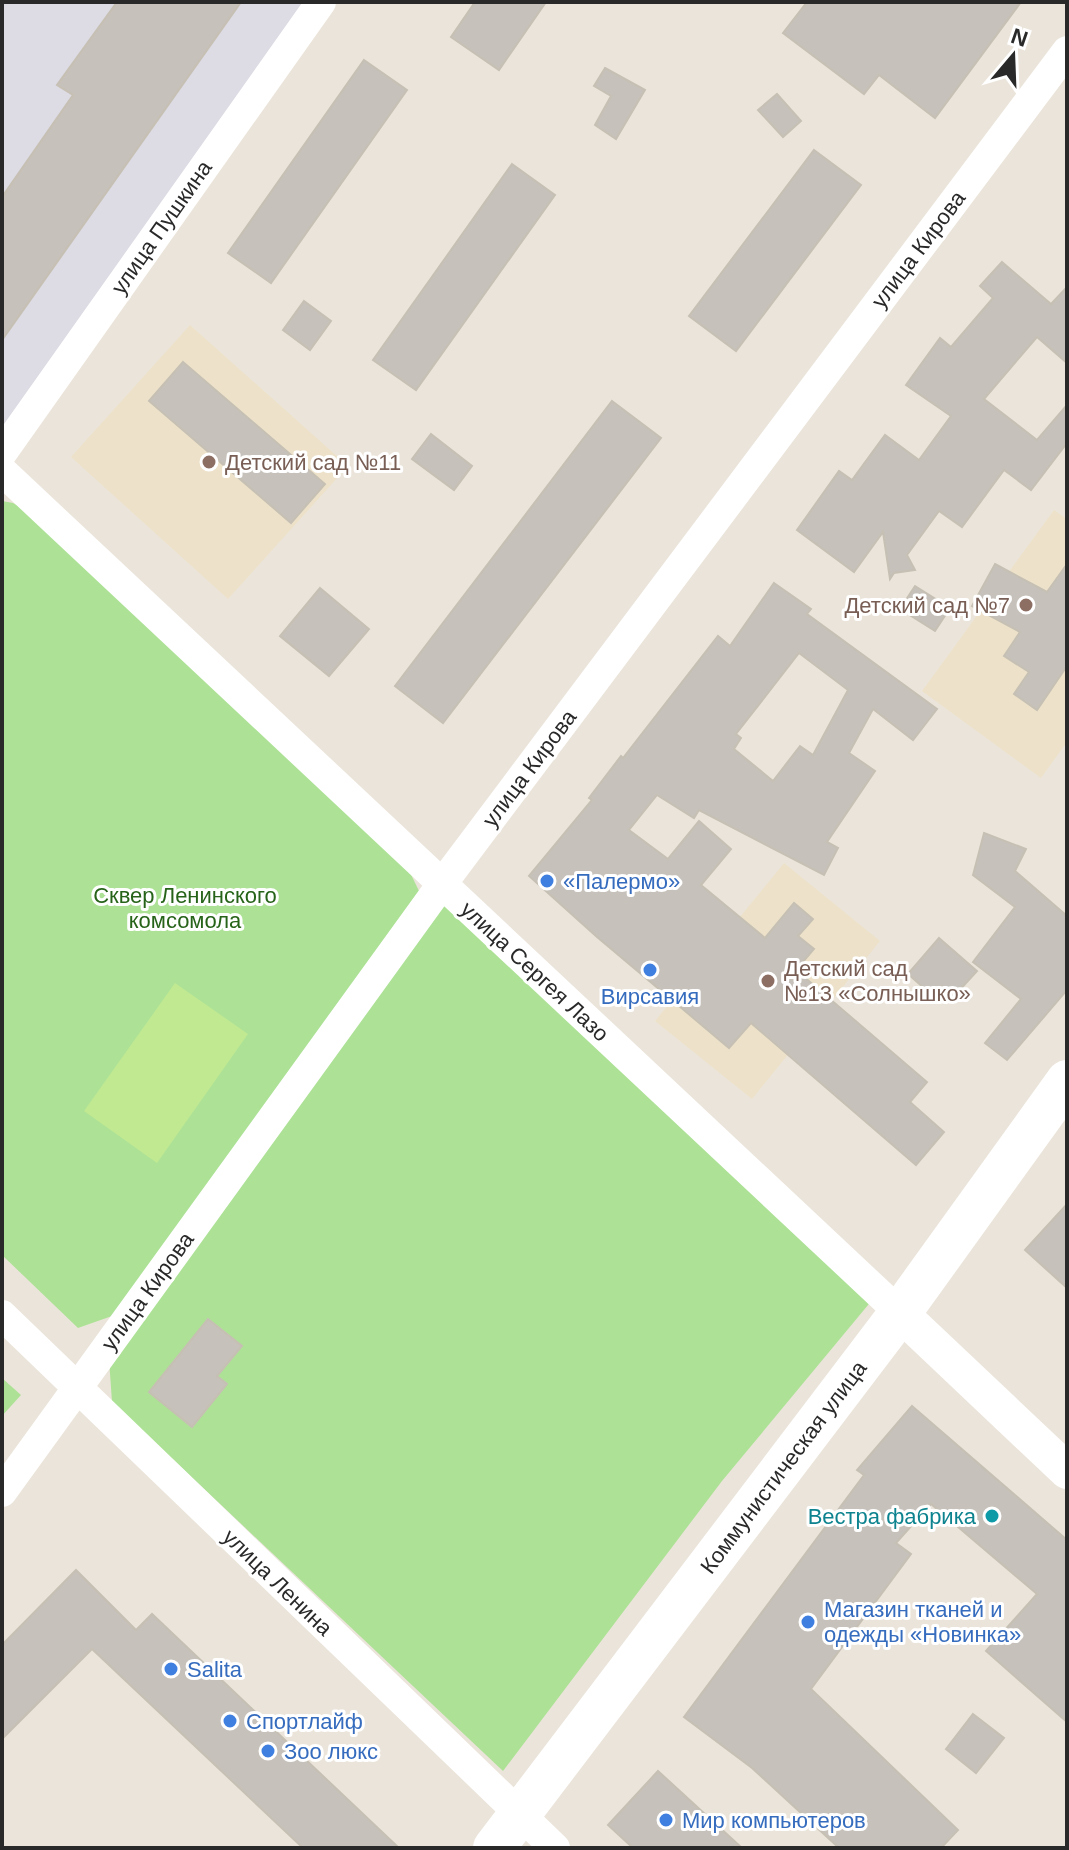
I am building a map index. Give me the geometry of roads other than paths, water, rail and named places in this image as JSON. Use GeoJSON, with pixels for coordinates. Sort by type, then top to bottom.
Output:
{"type":"FeatureCollection","features":[{"type":"Feature","properties":{"kind":"main road","name":"Коммунистическая улица"},"geometry":{"type":"LineString","coordinates":[[494,1848],[900,1313],[1067,1081]]}},
{"type":"Feature","properties":{"kind":"street","name":"улица Пушкина"},"geometry":{"type":"LineString","coordinates":[[2,453],[321,2]]}},
{"type":"Feature","properties":{"kind":"street","name":"улица Кирова"},"geometry":{"type":"LineString","coordinates":[[2,1492],[442,884],[1067,51]]}},
{"type":"Feature","properties":{"kind":"street","name":"улица Сергея Лазо"},"geometry":{"type":"LineString","coordinates":[[2,471],[1067,1471]]}},
{"type":"Feature","properties":{"kind":"street","name":"улица Ленина"},"geometry":{"type":"LineString","coordinates":[[2,1315],[555,1848]]}},
{"type":"Feature","properties":{"kind":"place","name":"Детский сад №11"},"geometry":{"type":"Point","coordinates":[209,462]}},
{"type":"Feature","properties":{"kind":"place","name":"Детский сад №7"},"geometry":{"type":"Point","coordinates":[1026,605]}},
{"type":"Feature","properties":{"kind":"place","name":"«Палермо»"},"geometry":{"type":"Point","coordinates":[547,881]}},
{"type":"Feature","properties":{"kind":"place","name":"Вирсавия"},"geometry":{"type":"Point","coordinates":[650,970]}},
{"type":"Feature","properties":{"kind":"place","name":"Детский сад №13 «Солнышко»"},"geometry":{"type":"Point","coordinates":[768,981]}},
{"type":"Feature","properties":{"kind":"place","name":"Вестра фабрика"},"geometry":{"type":"Point","coordinates":[992,1516]}},
{"type":"Feature","properties":{"kind":"place","name":"Магазин тканей и одежды «Новинка»"},"geometry":{"type":"Point","coordinates":[808,1622]}},
{"type":"Feature","properties":{"kind":"place","name":"Salita"},"geometry":{"type":"Point","coordinates":[171,1669]}},
{"type":"Feature","properties":{"kind":"place","name":"Спортлайф"},"geometry":{"type":"Point","coordinates":[230,1721]}},
{"type":"Feature","properties":{"kind":"place","name":"Зоо люкс"},"geometry":{"type":"Point","coordinates":[268,1751]}},
{"type":"Feature","properties":{"kind":"place","name":"Мир компьютеров"},"geometry":{"type":"Point","coordinates":[666,1820]}},
{"type":"Feature","properties":{"kind":"park label","name":"Сквер Ленинского комсомола"},"geometry":{"type":"Point","coordinates":[185,908]}}]}
